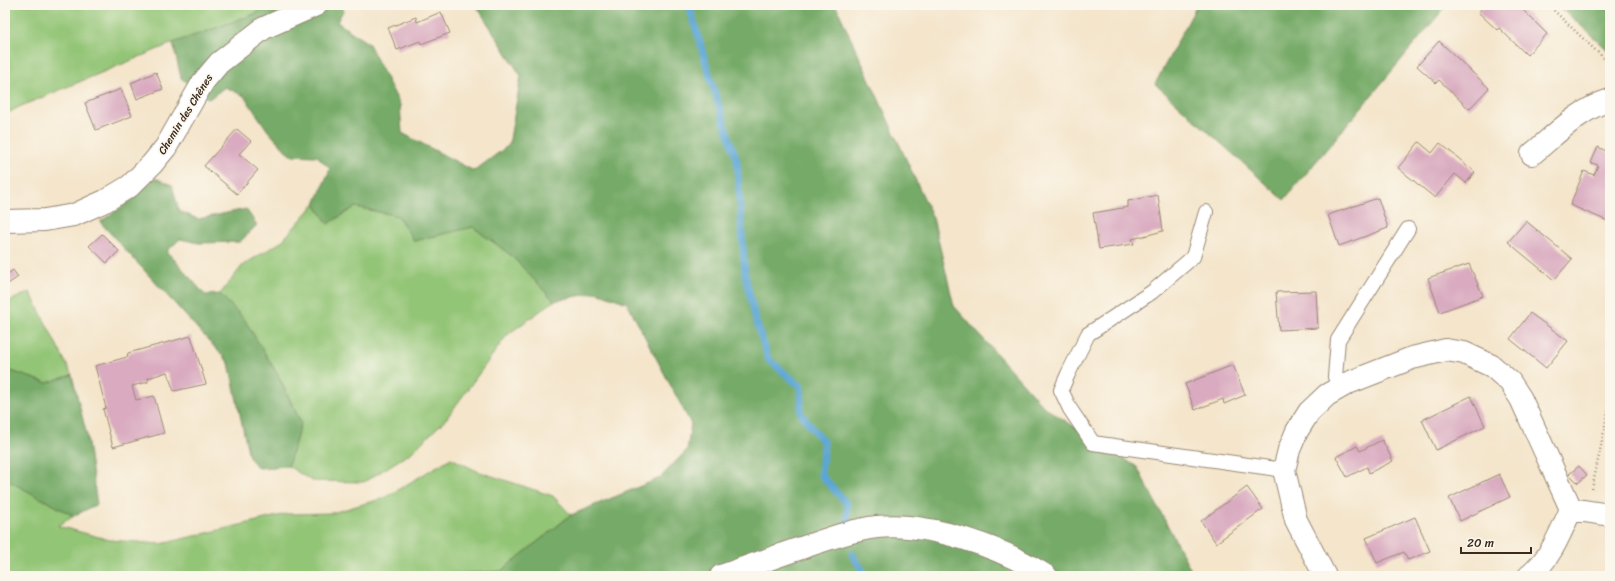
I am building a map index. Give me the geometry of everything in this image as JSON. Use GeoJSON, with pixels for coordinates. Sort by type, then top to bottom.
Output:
{"type":"FeatureCollection","features":[{"type":"Feature","properties":{"kind":"street","name":"Chemin des Chênes"},"geometry":{"type":"LineString","coordinates":[[5,221],[45,220],[74,215],[106,200],[130,186],[152,164],[166,146],[203,82],[219,63],[264,28],[316,5]]}},
{"type":"Feature","properties":{"kind":"street"},"geometry":{"type":"LineString","coordinates":[[1532,154],[1589,109],[1610,100]]}},
{"type":"Feature","properties":{"kind":"street"},"geometry":{"type":"LineString","coordinates":[[1325,576],[1296,520],[1284,470],[1289,450],[1297,431],[1309,412],[1327,394],[1412,358],[1446,350],[1464,353],[1492,366],[1510,382],[1521,399],[1579,510]]}},
{"type":"Feature","properties":{"kind":"street"},"geometry":{"type":"LineString","coordinates":[[1579,510],[1610,515]]}},
{"type":"Feature","properties":{"kind":"street"},"geometry":{"type":"LineString","coordinates":[[1529,576],[1543,562],[1562,531],[1579,510]]}},
{"type":"Feature","properties":{"kind":"street"},"geometry":{"type":"LineString","coordinates":[[721,576],[831,538],[876,528],[906,526],[939,532],[985,546],[1035,569],[1046,576]]}},
{"type":"Feature","properties":{"kind":"lane"},"geometry":{"type":"LineString","coordinates":[[1206,212],[1193,257],[1152,292],[1088,334],[1068,374],[1062,390],[1070,409],[1093,443],[1284,470]]}},
{"type":"Feature","properties":{"kind":"lane"},"geometry":{"type":"LineString","coordinates":[[1341,387],[1335,377],[1338,340],[1408,229]]}},
{"type":"Feature","properties":{"kind":"path"},"geometry":{"type":"LineString","coordinates":[[1548,5],[1610,64]]}},
{"type":"Feature","properties":{"kind":"path"},"geometry":{"type":"LineString","coordinates":[[1579,510],[1610,402]]}},
{"type":"Feature","properties":{"kind":"green space"},"geometry":{"type":"Polygon","coordinates":[[[5,5],[275,5],[252,15],[173,43],[19,107],[5,115],[5,5]]]}},
{"type":"Feature","properties":{"kind":"green space"},"geometry":{"type":"Polygon","coordinates":[[[275,5],[343,5],[343,11],[337,22],[369,44],[400,105],[402,133],[474,171],[509,145],[521,76],[476,5],[837,5],[836,6],[933,218],[954,306],[1044,407],[1137,467],[1194,576],[425,576],[501,571],[571,515],[660,478],[687,450],[691,424],[627,303],[597,292],[554,301],[512,256],[473,227],[414,241],[398,216],[355,207],[328,224],[315,204],[330,169],[317,156],[290,155],[268,131],[244,96],[225,87],[209,99],[181,78],[173,43],[252,15],[275,5]]]}},
{"type":"Feature","properties":{"kind":"green space"},"geometry":{"type":"Polygon","coordinates":[[[1197,5],[1447,5],[1284,200],[1155,84],[1197,5]]]}},
{"type":"Feature","properties":{"kind":"green space"},"geometry":{"type":"Polygon","coordinates":[[[1558,5],[1610,5],[1610,52],[1558,5]]]}},
{"type":"Feature","properties":{"kind":"green space"},"geometry":{"type":"Polygon","coordinates":[[[155,178],[172,185],[179,211],[198,219],[246,209],[257,225],[240,242],[199,243],[180,239],[167,251],[205,295],[220,294],[244,319],[278,375],[301,423],[288,466],[258,468],[249,457],[229,363],[100,222],[129,202],[155,178]]]}},
{"type":"Feature","properties":{"kind":"green space"},"geometry":{"type":"Polygon","coordinates":[[[315,204],[328,224],[355,207],[398,216],[414,241],[473,227],[512,256],[554,301],[507,335],[446,419],[412,452],[364,482],[312,481],[288,466],[301,423],[278,375],[244,319],[220,294],[243,265],[281,242],[315,204]]]}},
{"type":"Feature","properties":{"kind":"green space"},"geometry":{"type":"Polygon","coordinates":[[[30,292],[72,375],[47,383],[5,369],[5,303],[30,292]]]}},
{"type":"Feature","properties":{"kind":"green space"},"geometry":{"type":"Polygon","coordinates":[[[5,369],[47,383],[72,375],[87,436],[97,504],[74,516],[5,479],[5,369]]]}},
{"type":"Feature","properties":{"kind":"green space"},"geometry":{"type":"Polygon","coordinates":[[[451,458],[477,471],[553,496],[571,515],[501,571],[425,576],[5,576],[5,479],[74,516],[58,526],[110,540],[161,544],[286,514],[332,513],[384,498],[451,458]]]}},
{"type":"Feature","properties":{"kind":"building"},"geometry":{"type":"Polygon","coordinates":[[[1486,5],[1518,5],[1547,34],[1527,55],[1499,28],[1497,30],[1478,12],[1486,5]]]}},
{"type":"Feature","properties":{"kind":"building"},"geometry":{"type":"Polygon","coordinates":[[[441,12],[450,33],[421,44],[420,41],[397,50],[388,28],[416,17],[417,22],[441,12]]]}},
{"type":"Feature","properties":{"kind":"building"},"geometry":{"type":"Polygon","coordinates":[[[1439,41],[1489,88],[1469,109],[1439,80],[1436,83],[1417,66],[1439,41]]]}},
{"type":"Feature","properties":{"kind":"building"},"geometry":{"type":"Polygon","coordinates":[[[156,72],[163,89],[137,99],[131,83],[156,72]]]}},
{"type":"Feature","properties":{"kind":"building"},"geometry":{"type":"Polygon","coordinates":[[[121,89],[132,116],[96,130],[85,103],[121,89]]]}},
{"type":"Feature","properties":{"kind":"building"},"geometry":{"type":"Polygon","coordinates":[[[237,129],[251,141],[239,154],[258,170],[237,194],[204,166],[237,129]]]}},
{"type":"Feature","properties":{"kind":"building"},"geometry":{"type":"Polygon","coordinates":[[[1419,142],[1432,153],[1440,143],[1475,172],[1466,183],[1455,174],[1435,198],[1398,168],[1419,142]]]}},
{"type":"Feature","properties":{"kind":"building"},"geometry":{"type":"Polygon","coordinates":[[[1598,147],[1610,153],[1610,222],[1570,205],[1584,171],[1594,175],[1598,165],[1591,163],[1598,147]]]}},
{"type":"Feature","properties":{"kind":"building"},"geometry":{"type":"Polygon","coordinates":[[[1158,195],[1163,231],[1132,239],[1134,244],[1099,249],[1093,213],[1128,207],[1128,201],[1158,195]]]}},
{"type":"Feature","properties":{"kind":"building"},"geometry":{"type":"Polygon","coordinates":[[[1378,198],[1388,228],[1339,246],[1328,215],[1378,198]]]}},
{"type":"Feature","properties":{"kind":"building"},"geometry":{"type":"Polygon","coordinates":[[[1526,221],[1572,259],[1554,280],[1508,242],[1526,221]]]}},
{"type":"Feature","properties":{"kind":"building"},"geometry":{"type":"Polygon","coordinates":[[[102,234],[119,251],[107,263],[89,246],[102,234]]]}},
{"type":"Feature","properties":{"kind":"building"},"geometry":{"type":"Polygon","coordinates":[[[1469,264],[1483,296],[1440,312],[1428,278],[1469,264]]]}},
{"type":"Feature","properties":{"kind":"building"},"geometry":{"type":"Polygon","coordinates":[[[13,270],[18,277],[5,286],[5,276],[13,270]]]}},
{"type":"Feature","properties":{"kind":"building"},"geometry":{"type":"Polygon","coordinates":[[[1316,291],[1318,328],[1279,330],[1276,292],[1316,291]]]}},
{"type":"Feature","properties":{"kind":"building"},"geometry":{"type":"Polygon","coordinates":[[[1530,313],[1568,341],[1546,368],[1510,339],[1530,313]]]}},
{"type":"Feature","properties":{"kind":"building"},"geometry":{"type":"Polygon","coordinates":[[[191,336],[206,384],[174,391],[167,372],[148,378],[148,382],[132,386],[136,400],[154,396],[164,433],[113,447],[103,409],[106,408],[95,366],[127,357],[128,353],[191,336]]]}},
{"type":"Feature","properties":{"kind":"building"},"geometry":{"type":"Polygon","coordinates":[[[1233,365],[1245,395],[1224,404],[1223,399],[1195,410],[1185,384],[1233,365]]]}},
{"type":"Feature","properties":{"kind":"building"},"geometry":{"type":"Polygon","coordinates":[[[1471,396],[1485,426],[1436,450],[1422,420],[1471,396]]]}},
{"type":"Feature","properties":{"kind":"building"},"geometry":{"type":"Polygon","coordinates":[[[1382,440],[1393,461],[1369,473],[1367,467],[1347,477],[1336,457],[1357,446],[1360,451],[1382,440]]]}},
{"type":"Feature","properties":{"kind":"building"},"geometry":{"type":"Polygon","coordinates":[[[1579,466],[1587,475],[1578,483],[1569,474],[1579,466]]]}},
{"type":"Feature","properties":{"kind":"building"},"geometry":{"type":"Polygon","coordinates":[[[1499,474],[1510,497],[1460,521],[1449,498],[1499,474]]]}},
{"type":"Feature","properties":{"kind":"building"},"geometry":{"type":"Polygon","coordinates":[[[1247,487],[1263,509],[1216,543],[1201,521],[1247,487]]]}},
{"type":"Feature","properties":{"kind":"building"},"geometry":{"type":"Polygon","coordinates":[[[1415,517],[1430,551],[1408,560],[1404,552],[1377,563],[1366,538],[1415,517]]]}},
{"type":"Feature","properties":{"kind":"waterway"},"geometry":{"type":"LineString","coordinates":[[689,5],[712,84],[737,161],[745,275],[756,321],[768,359],[801,387],[801,414],[824,443],[821,475],[847,504],[847,521]]}},
{"type":"Feature","properties":{"kind":"waterway"},"geometry":{"type":"LineString","coordinates":[[852,554],[866,576]]}}]}
